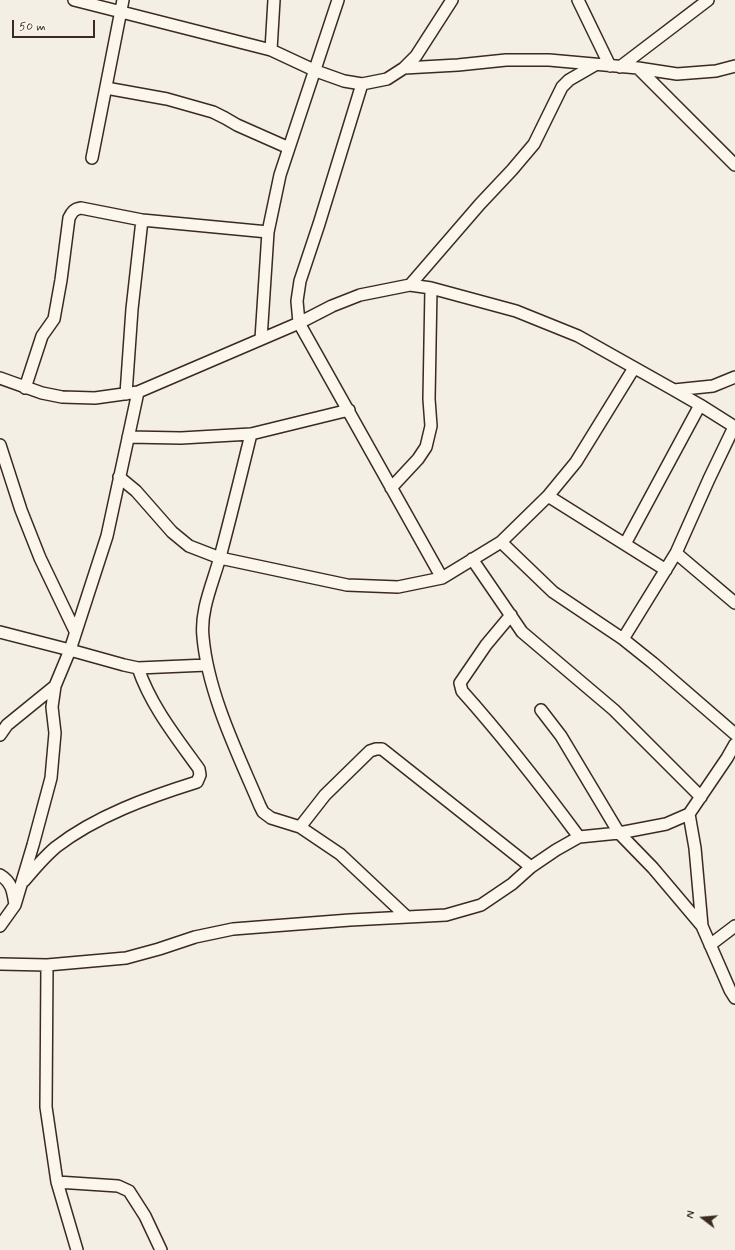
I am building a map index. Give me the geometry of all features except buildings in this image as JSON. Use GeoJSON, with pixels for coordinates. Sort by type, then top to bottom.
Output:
{"type":"FeatureCollection","features":[{"type":"Feature","properties":{"kind":"street"},"geometry":{"type":"LineString","coordinates":[[76,0],[271,50],[316,71],[344,81],[362,84],[387,79],[404,68],[416,56],[452,0]]}},
{"type":"Feature","properties":{"kind":"street"},"geometry":{"type":"LineString","coordinates":[[92,158],[123,0]]}},
{"type":"Feature","properties":{"kind":"street"},"geometry":{"type":"LineString","coordinates":[[271,50],[274,0]]}},
{"type":"Feature","properties":{"kind":"street"},"geometry":{"type":"LineString","coordinates":[[260,339],[268,232],[280,175],[316,71],[338,0]]}},
{"type":"Feature","properties":{"kind":"street"},"geometry":{"type":"LineString","coordinates":[[578,0],[615,66]]}},
{"type":"Feature","properties":{"kind":"street"},"geometry":{"type":"LineString","coordinates":[[615,66],[708,0]]}},
{"type":"Feature","properties":{"kind":"street"},"geometry":{"type":"LineString","coordinates":[[404,68],[458,65],[506,60],[549,60],[638,68],[677,74],[716,71],[735,66]]}},
{"type":"Feature","properties":{"kind":"street"},"geometry":{"type":"LineString","coordinates":[[410,285],[534,144],[562,87],[569,80],[595,65]]}},
{"type":"Feature","properties":{"kind":"street"},"geometry":{"type":"LineString","coordinates":[[638,68],[735,165]]}},
{"type":"Feature","properties":{"kind":"street"},"geometry":{"type":"LineString","coordinates":[[362,84],[300,281],[297,301],[299,322],[442,578]]}},
{"type":"Feature","properties":{"kind":"street"},"geometry":{"type":"LineString","coordinates":[[106,88],[167,99],[213,112],[237,125],[289,148]]}},
{"type":"Feature","properties":{"kind":"street"},"geometry":{"type":"LineString","coordinates":[[25,388],[42,336],[54,319],[62,280],[69,218],[72,212],[76,209],[81,208],[142,220],[268,232]]}},
{"type":"Feature","properties":{"kind":"street"},"geometry":{"type":"LineString","coordinates":[[126,394],[132,309],[142,220]]}},
{"type":"Feature","properties":{"kind":"street"},"geometry":{"type":"LineString","coordinates":[[0,378],[25,388],[62,397],[95,398],[138,392],[299,322],[332,306],[360,295],[410,285],[431,288],[516,311],[578,336],[700,405],[735,427],[676,553],[623,639]]}},
{"type":"Feature","properties":{"kind":"street"},"geometry":{"type":"LineString","coordinates":[[391,488],[418,459],[426,447],[431,426],[429,399],[431,288]]}},
{"type":"Feature","properties":{"kind":"street"},"geometry":{"type":"LineString","coordinates":[[119,477],[136,492],[172,532],[189,546],[220,558],[347,585],[398,587],[442,578],[501,542],[548,496],[576,462],[634,368]]}},
{"type":"Feature","properties":{"kind":"street"},"geometry":{"type":"LineString","coordinates":[[674,390],[714,386],[735,377]]}},
{"type":"Feature","properties":{"kind":"street"},"geometry":{"type":"LineString","coordinates":[[0,926],[15,905],[51,778],[55,733],[52,707],[55,686],[70,650],[107,536],[138,392]]}},
{"type":"Feature","properties":{"kind":"street"},"geometry":{"type":"LineString","coordinates":[[625,544],[700,405]]}},
{"type":"Feature","properties":{"kind":"street"},"geometry":{"type":"LineString","coordinates":[[128,436],[181,438],[251,434],[349,410]]}},
{"type":"Feature","properties":{"kind":"street"},"geometry":{"type":"LineString","coordinates":[[251,434],[220,558],[204,611],[203,636],[207,665],[222,715],[263,812],[271,818],[300,827],[340,854],[407,917]]}},
{"type":"Feature","properties":{"kind":"street"},"geometry":{"type":"LineString","coordinates":[[0,445],[21,510],[40,558],[75,631]]}},
{"type":"Feature","properties":{"kind":"street"},"geometry":{"type":"LineString","coordinates":[[548,496],[666,570]]}},
{"type":"Feature","properties":{"kind":"street"},"geometry":{"type":"LineString","coordinates":[[501,542],[553,592],[623,639],[653,662],[735,734]]}},
{"type":"Feature","properties":{"kind":"street"},"geometry":{"type":"LineString","coordinates":[[676,553],[735,603]]}},
{"type":"Feature","properties":{"kind":"street"},"geometry":{"type":"LineString","coordinates":[[472,559],[522,632],[614,710],[701,797]]}},
{"type":"Feature","properties":{"kind":"street"},"geometry":{"type":"LineString","coordinates":[[511,615],[486,645],[460,683],[460,687],[533,774],[579,837]]}},
{"type":"Feature","properties":{"kind":"street"},"geometry":{"type":"LineString","coordinates":[[0,632],[138,668],[207,665]]}},
{"type":"Feature","properties":{"kind":"street"},"geometry":{"type":"LineString","coordinates":[[21,884],[39,863],[56,847],[79,831],[116,812],[159,794],[197,782],[200,776],[199,769],[160,715],[142,682],[138,668]]}},
{"type":"Feature","properties":{"kind":"street"},"geometry":{"type":"LineString","coordinates":[[0,735],[7,725],[55,686]]}},
{"type":"Feature","properties":{"kind":"street"},"geometry":{"type":"LineString","coordinates":[[541,710],[561,736],[619,834],[654,868],[702,926],[733,992]]}},
{"type":"Feature","properties":{"kind":"street"},"geometry":{"type":"LineString","coordinates":[[0,964],[47,965],[126,958],[195,937],[233,929],[350,920],[446,915],[481,905],[512,884],[531,867],[579,837],[619,834],[666,824],[689,814],[731,759],[735,744]]}},
{"type":"Feature","properties":{"kind":"street"},"geometry":{"type":"LineString","coordinates":[[300,827],[325,795],[370,751],[382,749],[531,867]]}},
{"type":"Feature","properties":{"kind":"street"},"geometry":{"type":"LineString","coordinates":[[689,814],[702,926]]}},
{"type":"Feature","properties":{"kind":"street"},"geometry":{"type":"LineString","coordinates":[[0,875],[8,881],[12,887],[15,905]]}},
{"type":"Feature","properties":{"kind":"street"},"geometry":{"type":"LineString","coordinates":[[710,945],[735,926]]}},
{"type":"Feature","properties":{"kind":"street"},"geometry":{"type":"LineString","coordinates":[[47,965],[46,1107],[57,1182],[77,1250]]}},
{"type":"Feature","properties":{"kind":"street"},"geometry":{"type":"LineString","coordinates":[[57,1182],[118,1186],[129,1191],[145,1216],[161,1250]]}}]}
